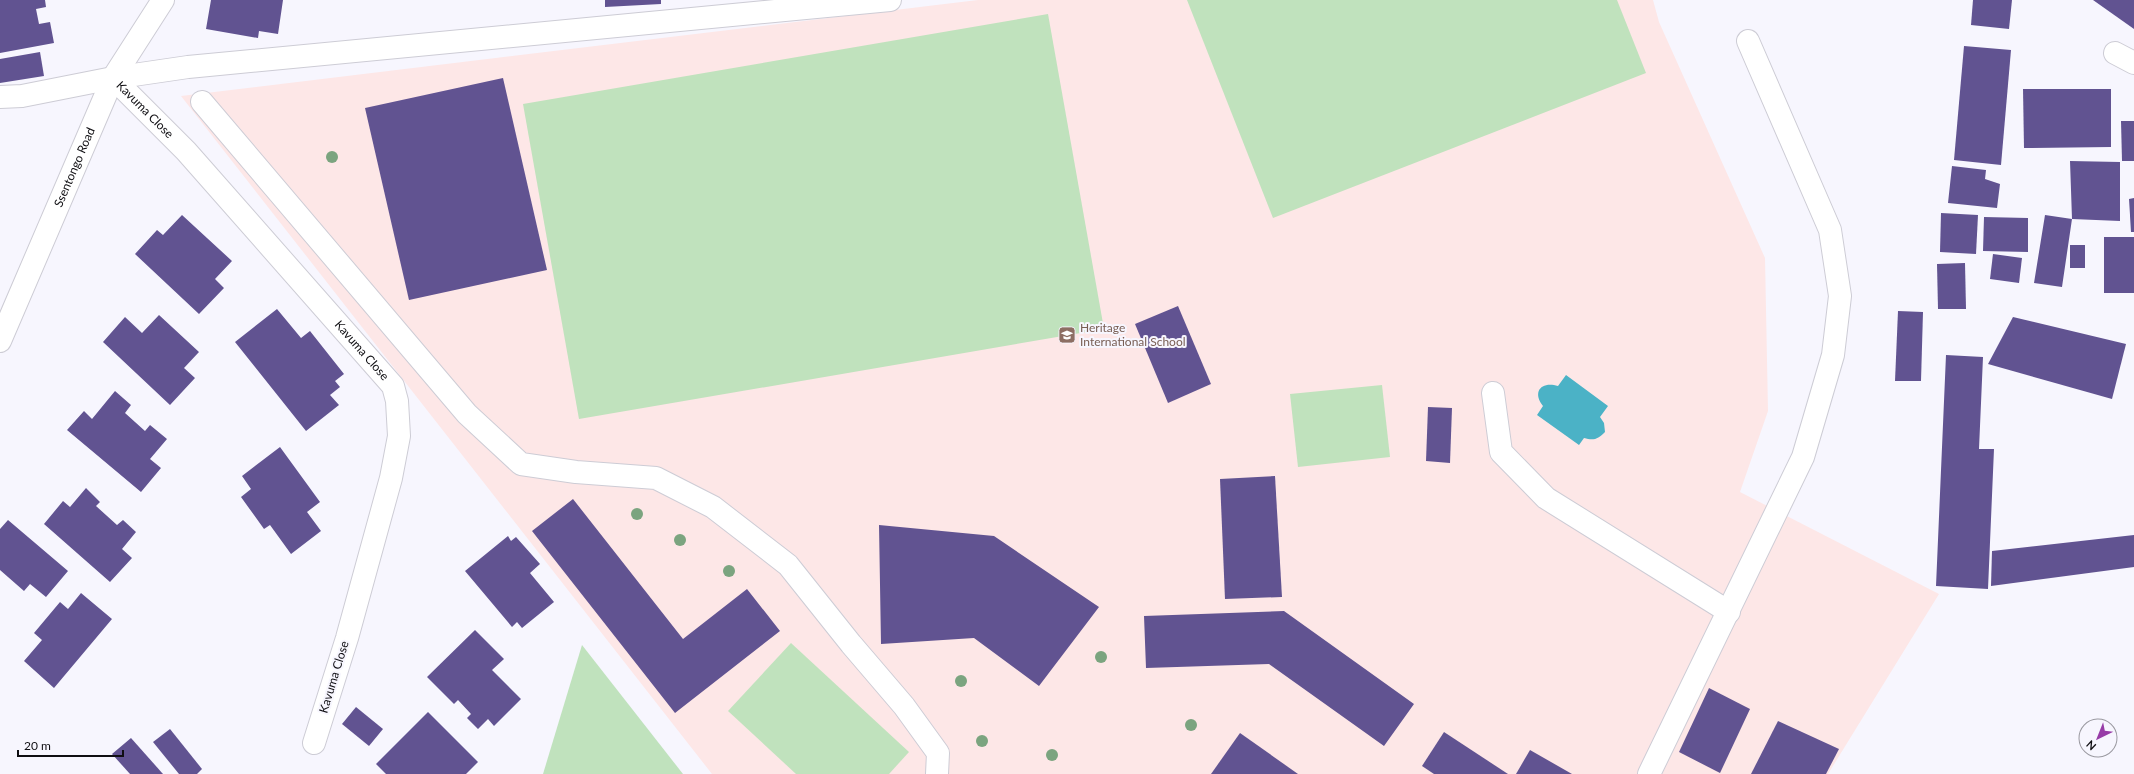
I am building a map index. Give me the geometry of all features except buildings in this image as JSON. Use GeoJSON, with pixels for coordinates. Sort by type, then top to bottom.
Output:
{"type":"FeatureCollection","features":[{"type":"Feature","properties":{"kind":"street","name":"Ssentongo Road"},"geometry":{"type":"LineString","coordinates":[[0,342],[113,78],[163,0]]}},
{"type":"Feature","properties":{"kind":"street"},"geometry":{"type":"LineString","coordinates":[[0,97],[22,96],[113,78],[188,67],[890,0]]}},
{"type":"Feature","properties":{"kind":"street"},"geometry":{"type":"LineString","coordinates":[[1649,774],[1803,457],[1833,355],[1840,296],[1830,230],[1748,41]]}},
{"type":"Feature","properties":{"kind":"street"},"geometry":{"type":"LineString","coordinates":[[2115,53],[2134,63]]}},
{"type":"Feature","properties":{"kind":"street","name":"Kavuma Close"},"geometry":{"type":"LineString","coordinates":[[113,78],[186,151],[393,386],[397,401],[399,436],[391,478],[347,638],[314,743]]}},
{"type":"Feature","properties":{"kind":"street"},"geometry":{"type":"LineString","coordinates":[[202,102],[467,414],[521,464],[576,472],[656,478],[713,507],[788,565],[851,644],[904,706],[938,753],[938,774]]}},
{"type":"Feature","properties":{"kind":"street"},"geometry":{"type":"LineString","coordinates":[[1493,393],[1501,452],[1546,498],[1729,612]]}},
{"type":"Feature","properties":{"kind":"shaded area","name":"Heritage International School"},"geometry":{"type":"Polygon","coordinates":[[[978,0],[1653,0],[1659,22],[1765,258],[1768,411],[1740,492],[1939,594],[1828,774],[712,774],[181,96],[978,0]]]}},
{"type":"Feature","properties":{"kind":"green space"},"geometry":{"type":"Polygon","coordinates":[[[1187,0],[1617,0],[1646,73],[1273,218],[1187,0]]]}},
{"type":"Feature","properties":{"kind":"green space"},"geometry":{"type":"Polygon","coordinates":[[[1048,14],[1104,329],[579,419],[523,104],[1048,14]]]}},
{"type":"Feature","properties":{"kind":"green space"},"geometry":{"type":"Polygon","coordinates":[[[1382,385],[1390,457],[1298,467],[1290,394],[1382,385]]]}},
{"type":"Feature","properties":{"kind":"green space"},"geometry":{"type":"Polygon","coordinates":[[[791,643],[909,752],[889,774],[796,774],[728,711],[791,643]]]}},
{"type":"Feature","properties":{"kind":"green space"},"geometry":{"type":"Polygon","coordinates":[[[582,645],[683,774],[543,774],[582,645]]]}},
{"type":"Feature","properties":{"kind":"water"},"geometry":{"type":"Polygon","coordinates":[[[1566,375],[1608,406],[1600,417],[1604,423],[1605,432],[1596,439],[1584,438],[1579,445],[1537,415],[1543,406],[1538,396],[1540,389],[1547,385],[1558,386],[1566,375]]]}},
{"type":"Feature","properties":{"kind":"place","name":"Heritage International School"},"geometry":{"type":"Point","coordinates":[1067,335]}}]}
